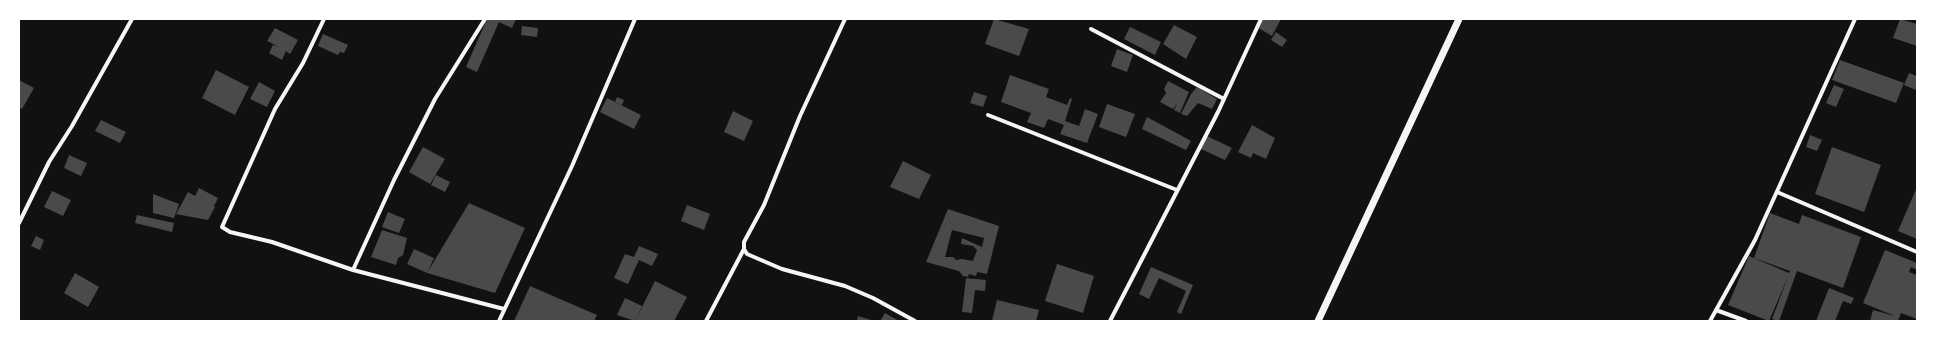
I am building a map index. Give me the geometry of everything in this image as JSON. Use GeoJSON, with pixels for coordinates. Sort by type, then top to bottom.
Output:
{"type":"FeatureCollection","features":[{"type":"Feature","properties":{"kind":"street"},"geometry":{"type":"LineString","coordinates":[[19,223],[49,162],[72,126],[132,19]]}},
{"type":"Feature","properties":{"kind":"street"},"geometry":{"type":"LineString","coordinates":[[324,19],[303,63],[276,109],[222,227],[230,232],[272,242],[353,270],[504,309]]}},
{"type":"Feature","properties":{"kind":"street"},"geometry":{"type":"LineString","coordinates":[[353,270],[391,187],[435,99],[485,19]]}},
{"type":"Feature","properties":{"kind":"street"},"geometry":{"type":"LineString","coordinates":[[499,321],[572,166],[635,19]]}},
{"type":"Feature","properties":{"kind":"street"},"geometry":{"type":"LineString","coordinates":[[706,321],[744,249],[744,242],[764,205],[800,116],[846,19]]}},
{"type":"Feature","properties":{"kind":"street"},"geometry":{"type":"LineString","coordinates":[[1110,321],[1224,99],[1261,19]]}},
{"type":"Feature","properties":{"kind":"street"},"geometry":{"type":"LineString","coordinates":[[1318,321],[1460,19]]}},
{"type":"Feature","properties":{"kind":"street"},"geometry":{"type":"LineString","coordinates":[[1710,321],[1755,240],[1855,19]]}},
{"type":"Feature","properties":{"kind":"street"},"geometry":{"type":"LineString","coordinates":[[1091,29],[1224,99]]}},
{"type":"Feature","properties":{"kind":"street"},"geometry":{"type":"LineString","coordinates":[[988,115],[1177,190]]}},
{"type":"Feature","properties":{"kind":"street"},"geometry":{"type":"LineString","coordinates":[[1777,192],[1917,252]]}},
{"type":"Feature","properties":{"kind":"street"},"geometry":{"type":"LineString","coordinates":[[744,249],[747,254],[782,269],[845,286],[873,298],[915,321]]}},
{"type":"Feature","properties":{"kind":"street"},"geometry":{"type":"LineString","coordinates":[[1716,310],[1746,321]]}},
{"type":"Feature","properties":{"kind":"building"},"geometry":{"type":"Polygon","coordinates":[[[487,19],[516,19],[512,28],[499,22],[477,72],[466,67],[487,19]]]}},
{"type":"Feature","properties":{"kind":"building"},"geometry":{"type":"Polygon","coordinates":[[[994,19],[1029,29],[1019,56],[985,44],[994,19]]]}},
{"type":"Feature","properties":{"kind":"building"},"geometry":{"type":"Polygon","coordinates":[[[1261,19],[1281,19],[1272,36],[1257,27],[1261,19]]]}},
{"type":"Feature","properties":{"kind":"building"},"geometry":{"type":"Polygon","coordinates":[[[1900,19],[1917,24],[1917,46],[1893,38],[1900,19]]]}},
{"type":"Feature","properties":{"kind":"building"},"geometry":{"type":"Polygon","coordinates":[[[1174,25],[1197,37],[1186,59],[1163,44],[1174,25]]]}},
{"type":"Feature","properties":{"kind":"building"},"geometry":{"type":"Polygon","coordinates":[[[522,26],[538,28],[537,37],[521,35],[522,26]]]}},
{"type":"Feature","properties":{"kind":"building"},"geometry":{"type":"Polygon","coordinates":[[[1130,27],[1161,42],[1155,55],[1124,39],[1130,27]]]}},
{"type":"Feature","properties":{"kind":"building"},"geometry":{"type":"Polygon","coordinates":[[[275,28],[298,40],[290,54],[286,51],[282,60],[269,53],[273,45],[279,47],[267,41],[275,28]]]}},
{"type":"Feature","properties":{"kind":"building"},"geometry":{"type":"Polygon","coordinates":[[[1276,32],[1287,40],[1282,47],[1271,40],[1276,32]]]}},
{"type":"Feature","properties":{"kind":"building"},"geometry":{"type":"Polygon","coordinates":[[[323,34],[348,45],[344,53],[340,52],[338,55],[318,46],[323,34]]]}},
{"type":"Feature","properties":{"kind":"building"},"geometry":{"type":"Polygon","coordinates":[[[1117,49],[1133,55],[1127,72],[1111,66],[1117,49]]]}},
{"type":"Feature","properties":{"kind":"building"},"geometry":{"type":"Polygon","coordinates":[[[1840,60],[1904,83],[1896,103],[1832,80],[1840,60]]]}},
{"type":"Feature","properties":{"kind":"building"},"geometry":{"type":"Polygon","coordinates":[[[216,70],[249,87],[235,115],[202,98],[216,70]]]}},
{"type":"Feature","properties":{"kind":"building"},"geometry":{"type":"Polygon","coordinates":[[[1909,73],[1917,76],[1916,90],[1904,85],[1909,73]]]}},
{"type":"Feature","properties":{"kind":"building"},"geometry":{"type":"Polygon","coordinates":[[[1010,75],[1049,89],[1046,97],[1067,105],[1070,98],[1072,99],[1065,121],[1079,126],[1085,109],[1098,114],[1087,143],[1060,134],[1064,125],[1048,119],[1044,128],[1027,122],[1031,113],[1001,102],[1010,75]]]}},
{"type":"Feature","properties":{"kind":"building"},"geometry":{"type":"Polygon","coordinates":[[[19,80],[34,88],[22,109],[19,107],[19,80]]]}},
{"type":"Feature","properties":{"kind":"building"},"geometry":{"type":"Polygon","coordinates":[[[1168,81],[1189,92],[1180,113],[1174,110],[1177,104],[1173,109],[1160,102],[1166,93],[1164,89],[1168,81]]]}},
{"type":"Feature","properties":{"kind":"building"},"geometry":{"type":"Polygon","coordinates":[[[259,82],[275,91],[267,107],[250,99],[259,82]]]}},
{"type":"Feature","properties":{"kind":"building"},"geometry":{"type":"Polygon","coordinates":[[[1834,85],[1844,89],[1836,107],[1826,103],[1834,85]]]}},
{"type":"Feature","properties":{"kind":"building"},"geometry":{"type":"Polygon","coordinates":[[[1197,87],[1217,99],[1212,109],[1198,103],[1187,116],[1181,114],[1191,94],[1197,87]]]}},
{"type":"Feature","properties":{"kind":"building"},"geometry":{"type":"Polygon","coordinates":[[[974,92],[987,96],[983,107],[970,103],[974,92]]]}},
{"type":"Feature","properties":{"kind":"building"},"geometry":{"type":"Polygon","coordinates":[[[617,97],[624,100],[622,105],[615,102],[617,97]]]}},
{"type":"Feature","properties":{"kind":"building"},"geometry":{"type":"Polygon","coordinates":[[[607,98],[641,115],[634,129],[600,112],[607,98]]]}},
{"type":"Feature","properties":{"kind":"building"},"geometry":{"type":"Polygon","coordinates":[[[1107,104],[1135,114],[1126,137],[1099,127],[1107,104]]]}},
{"type":"Feature","properties":{"kind":"building"},"geometry":{"type":"Polygon","coordinates":[[[733,111],[753,121],[744,141],[724,132],[733,111]]]}},
{"type":"Feature","properties":{"kind":"building"},"geometry":{"type":"Polygon","coordinates":[[[1147,117],[1191,141],[1186,150],[1142,129],[1147,117]]]}},
{"type":"Feature","properties":{"kind":"building"},"geometry":{"type":"Polygon","coordinates":[[[101,120],[126,132],[120,143],[95,131],[101,120]]]}},
{"type":"Feature","properties":{"kind":"building"},"geometry":{"type":"Polygon","coordinates":[[[1252,125],[1275,138],[1266,159],[1253,153],[1251,158],[1238,152],[1252,125]]]}},
{"type":"Feature","properties":{"kind":"building"},"geometry":{"type":"Polygon","coordinates":[[[1810,135],[1822,140],[1817,151],[1806,147],[1810,135]]]}},
{"type":"Feature","properties":{"kind":"building"},"geometry":{"type":"Polygon","coordinates":[[[1207,136],[1232,148],[1225,160],[1201,149],[1207,136]]]}},
{"type":"Feature","properties":{"kind":"building"},"geometry":{"type":"Polygon","coordinates":[[[423,147],[445,159],[430,184],[409,172],[423,147]]]}},
{"type":"Feature","properties":{"kind":"building"},"geometry":{"type":"Polygon","coordinates":[[[1832,147],[1881,165],[1864,212],[1815,194],[1832,147]]]}},
{"type":"Feature","properties":{"kind":"building"},"geometry":{"type":"Polygon","coordinates":[[[69,155],[87,163],[81,176],[64,168],[69,155]]]}},
{"type":"Feature","properties":{"kind":"building"},"geometry":{"type":"Polygon","coordinates":[[[903,161],[931,175],[919,199],[890,187],[903,161]]]}},
{"type":"Feature","properties":{"kind":"building"},"geometry":{"type":"Polygon","coordinates":[[[436,175],[450,182],[445,192],[431,185],[436,175]]]}},
{"type":"Feature","properties":{"kind":"building"},"geometry":{"type":"Polygon","coordinates":[[[1917,187],[1917,239],[1898,231],[1917,187]]]}},
{"type":"Feature","properties":{"kind":"building"},"geometry":{"type":"Polygon","coordinates":[[[199,188],[218,198],[208,220],[176,214],[188,192],[195,196],[199,188]]]}},
{"type":"Feature","properties":{"kind":"building"},"geometry":{"type":"Polygon","coordinates":[[[52,191],[71,200],[63,216],[44,207],[52,191]]]}},
{"type":"Feature","properties":{"kind":"building"},"geometry":{"type":"Polygon","coordinates":[[[153,194],[179,204],[174,218],[153,213],[153,194]]]}},
{"type":"Feature","properties":{"kind":"building"},"geometry":{"type":"Polygon","coordinates":[[[469,203],[525,228],[495,293],[427,273],[469,203]]]}},
{"type":"Feature","properties":{"kind":"building"},"geometry":{"type":"Polygon","coordinates":[[[687,205],[710,214],[704,230],[681,221],[687,205]]]}},
{"type":"Feature","properties":{"kind":"building"},"geometry":{"type":"Polygon","coordinates":[[[948,209],[999,226],[987,274],[977,272],[976,276],[969,274],[968,277],[963,276],[959,271],[926,262],[948,209]],[[952,230],[945,257],[953,257],[956,260],[962,259],[973,261],[977,250],[973,246],[961,244],[962,238],[982,247],[984,238],[952,230]]]}},
{"type":"Feature","properties":{"kind":"building"},"geometry":{"type":"Polygon","coordinates":[[[388,212],[405,219],[399,233],[382,227],[388,212]]]}},
{"type":"Feature","properties":{"kind":"building"},"geometry":{"type":"Polygon","coordinates":[[[1770,213],[1799,224],[1802,215],[1861,237],[1843,288],[1797,271],[1779,321],[1772,319],[1788,277],[1769,321],[1728,305],[1749,256],[1789,273],[1790,271],[1754,258],[1770,213]]]}},
{"type":"Feature","properties":{"kind":"building"},"geometry":{"type":"Polygon","coordinates":[[[137,215],[174,223],[172,232],[135,223],[137,215]]]}},
{"type":"Feature","properties":{"kind":"building"},"geometry":{"type":"Polygon","coordinates":[[[382,230],[407,238],[403,255],[398,258],[396,265],[371,257],[382,230]]]}},
{"type":"Feature","properties":{"kind":"building"},"geometry":{"type":"Polygon","coordinates":[[[36,236],[44,240],[40,250],[31,246],[36,236]]]}},
{"type":"Feature","properties":{"kind":"building"},"geometry":{"type":"Polygon","coordinates":[[[639,246],[658,254],[652,266],[639,260],[628,284],[614,278],[625,254],[634,257],[639,246]]]}},
{"type":"Feature","properties":{"kind":"building"},"geometry":{"type":"Polygon","coordinates":[[[414,249],[434,258],[427,273],[407,264],[414,249]]]}},
{"type":"Feature","properties":{"kind":"building"},"geometry":{"type":"Polygon","coordinates":[[[1885,250],[1917,263],[1917,270],[1911,267],[1909,272],[1917,275],[1917,319],[1901,313],[1898,321],[1870,321],[1873,310],[1895,316],[1863,303],[1885,250]]]}},
{"type":"Feature","properties":{"kind":"building"},"geometry":{"type":"Polygon","coordinates":[[[1057,264],[1094,276],[1083,313],[1045,301],[1057,264]]]}},
{"type":"Feature","properties":{"kind":"building"},"geometry":{"type":"Polygon","coordinates":[[[1151,267],[1193,285],[1181,314],[1177,312],[1186,291],[1159,278],[1149,299],[1139,294],[1151,267]]]}},
{"type":"Feature","properties":{"kind":"building"},"geometry":{"type":"Polygon","coordinates":[[[75,273],[99,287],[88,307],[64,293],[75,273]]]}},
{"type":"Feature","properties":{"kind":"building"},"geometry":{"type":"Polygon","coordinates":[[[966,278],[986,280],[985,291],[975,290],[972,313],[962,312],[966,278]]]}},
{"type":"Feature","properties":{"kind":"building"},"geometry":{"type":"Polygon","coordinates":[[[655,281],[687,297],[674,321],[635,321],[655,281]]]}},
{"type":"Feature","properties":{"kind":"building"},"geometry":{"type":"Polygon","coordinates":[[[530,286],[597,315],[594,321],[514,321],[530,286]]]}},
{"type":"Feature","properties":{"kind":"building"},"geometry":{"type":"Polygon","coordinates":[[[1829,288],[1854,298],[1851,304],[1843,301],[1835,321],[1816,321],[1829,288]]]}},
{"type":"Feature","properties":{"kind":"building"},"geometry":{"type":"Polygon","coordinates":[[[625,298],[642,306],[635,321],[617,315],[625,298]]]}},
{"type":"Feature","properties":{"kind":"building"},"geometry":{"type":"Polygon","coordinates":[[[997,300],[1039,310],[1036,321],[992,321],[997,300]]]}},
{"type":"Feature","properties":{"kind":"building"},"geometry":{"type":"Polygon","coordinates":[[[885,313],[899,321],[880,321],[885,313]]]}},
{"type":"Feature","properties":{"kind":"building"},"geometry":{"type":"Polygon","coordinates":[[[858,316],[874,321],[857,321],[858,316]]]}}]}
